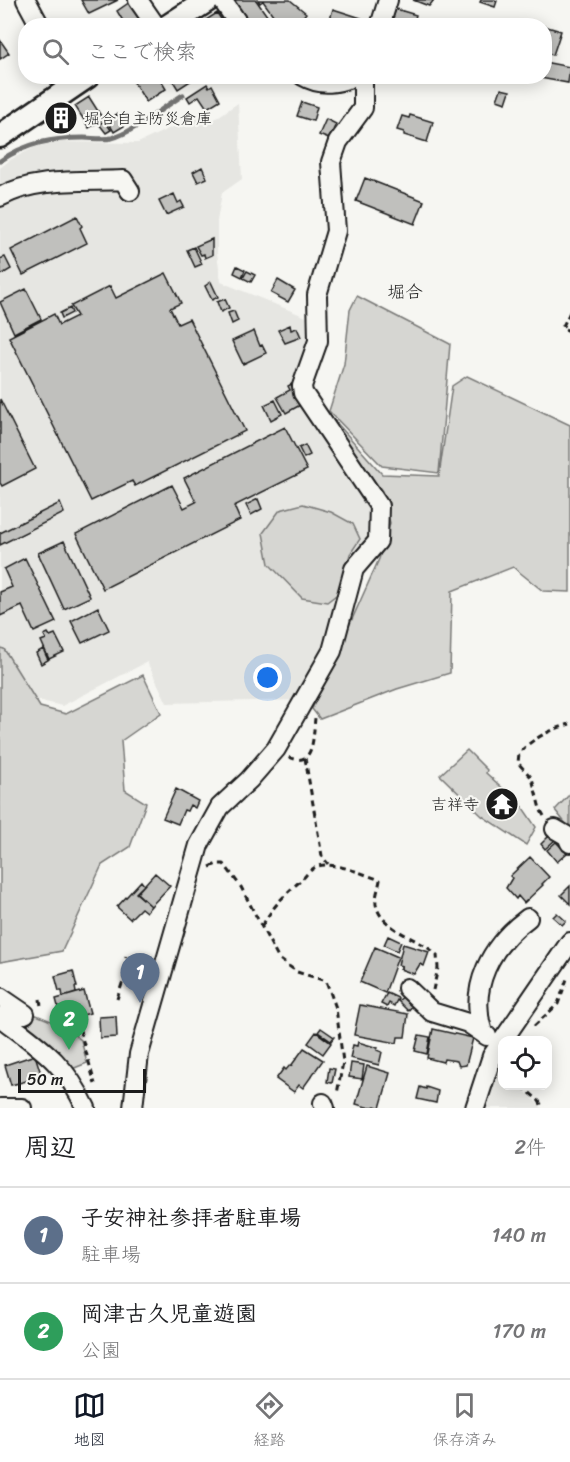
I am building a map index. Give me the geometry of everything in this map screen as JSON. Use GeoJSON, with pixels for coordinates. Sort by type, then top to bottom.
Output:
{"type":"FeatureCollection","features":[{"type":"Feature","properties":{"kind":"main road"},"geometry":{"type":"LineString","coordinates":[[180,18],[208,0]]}},
{"type":"Feature","properties":{"kind":"main road"},"geometry":{"type":"LineString","coordinates":[[1,134],[70,84]]}},
{"type":"Feature","properties":{"kind":"street"},"geometry":{"type":"LineString","coordinates":[[138,0],[150,18]]}},
{"type":"Feature","properties":{"kind":"street"},"geometry":{"type":"LineString","coordinates":[[222,0],[234,18]]}},
{"type":"Feature","properties":{"kind":"street"},"geometry":{"type":"LineString","coordinates":[[382,18],[388,0]]}},
{"type":"Feature","properties":{"kind":"street"},"geometry":{"type":"LineString","coordinates":[[27,1],[36,18]]}},
{"type":"Feature","properties":{"kind":"street"},"geometry":{"type":"LineString","coordinates":[[133,1108],[139,1053],[199,845],[220,807],[249,780],[277,746],[332,651],[354,569],[378,541],[379,506],[303,393],[302,386],[318,341],[317,295],[336,231],[331,162],[338,142],[363,108],[363,84]]}},
{"type":"Feature","properties":{"kind":"street"},"geometry":{"type":"LineString","coordinates":[[0,197],[16,189],[37,184],[123,180],[130,191]]}},
{"type":"Feature","properties":{"kind":"street"},"geometry":{"type":"LineString","coordinates":[[555,829],[567,836],[570,843]]}},
{"type":"Feature","properties":{"kind":"street"},"geometry":{"type":"LineString","coordinates":[[483,1033],[478,1005],[481,980],[496,951],[512,930],[528,918]]}},
{"type":"Feature","properties":{"kind":"street"},"geometry":{"type":"LineString","coordinates":[[475,1108],[492,1056],[570,942]]}},
{"type":"Feature","properties":{"kind":"street"},"geometry":{"type":"LineString","coordinates":[[407,988],[428,1009],[468,1023],[483,1033],[497,1049]]}},
{"type":"Feature","properties":{"kind":"street"},"geometry":{"type":"LineString","coordinates":[[0,997],[25,1014]]}},
{"type":"Feature","properties":{"kind":"street"},"geometry":{"type":"LineString","coordinates":[[0,1017],[43,1048],[62,1068],[86,1108]]}},
{"type":"Feature","properties":{"kind":"street"},"geometry":{"type":"LineString","coordinates":[[0,1108],[22,1108]]}},
{"type":"Feature","properties":{"kind":"path"},"geometry":{"type":"LineString","coordinates":[[570,312],[562,328],[570,331]]}},
{"type":"Feature","properties":{"kind":"path"},"geometry":{"type":"LineString","coordinates":[[566,319],[570,323]]}},
{"type":"Feature","properties":{"kind":"path"},"geometry":{"type":"LineString","coordinates":[[277,746],[290,758],[298,760],[305,758],[312,750],[315,716]]}},
{"type":"Feature","properties":{"kind":"path"},"geometry":{"type":"LineString","coordinates":[[555,829],[540,809],[532,778],[518,763],[519,753],[528,743],[553,729],[570,724]]}},
{"type":"Feature","properties":{"kind":"path"},"geometry":{"type":"LineString","coordinates":[[305,758],[322,856],[329,866]]}},
{"type":"Feature","properties":{"kind":"path"},"geometry":{"type":"LineString","coordinates":[[190,874],[217,864],[224,864],[241,887],[278,958],[297,972],[326,981],[336,1008],[343,1062],[328,1103]]}},
{"type":"Feature","properties":{"kind":"path"},"geometry":{"type":"LineString","coordinates":[[261,927],[281,897],[301,881],[312,868],[329,866],[380,880],[375,903],[379,913],[393,928],[429,947],[437,955],[438,968],[428,1009]]}},
{"type":"Feature","properties":{"kind":"path"},"geometry":{"type":"LineString","coordinates":[[117,999],[124,978],[126,956]]}},
{"type":"Feature","properties":{"kind":"path"},"geometry":{"type":"LineString","coordinates":[[533,1028],[558,1004],[568,975]]}},
{"type":"Feature","properties":{"kind":"path"},"geometry":{"type":"LineString","coordinates":[[77,1020],[90,1072]]}},
{"type":"Feature","properties":{"kind":"path"},"geometry":{"type":"LineString","coordinates":[[527,1090],[543,1108]]}},
{"type":"Feature","properties":{"kind":"shaded area"},"geometry":{"type":"Polygon","coordinates":[[[238,103],[242,179],[222,193],[217,221],[217,253],[221,282],[311,319],[314,338],[299,386],[374,506],[377,525],[301,700],[167,703],[147,662],[62,706],[0,691],[0,168],[35,147],[59,142],[138,143],[194,117],[209,123],[238,103]]]}},
{"type":"Feature","properties":{"kind":"shaded area"},"geometry":{"type":"Polygon","coordinates":[[[357,296],[450,344],[439,473],[382,466],[329,411],[344,364],[350,310],[357,296]]]}},
{"type":"Feature","properties":{"kind":"shaded area"},"geometry":{"type":"Polygon","coordinates":[[[467,376],[570,425],[570,592],[543,591],[513,567],[452,591],[450,673],[397,689],[320,719],[312,709],[379,559],[390,523],[382,491],[330,421],[335,421],[382,474],[439,476],[452,386],[467,376]]]}},
{"type":"Feature","properties":{"kind":"shaded area"},"geometry":{"type":"Polygon","coordinates":[[[303,504],[331,512],[353,524],[360,539],[350,554],[340,592],[327,602],[302,598],[269,564],[263,533],[280,510],[303,504]]]}},
{"type":"Feature","properties":{"kind":"shaded area"},"geometry":{"type":"Polygon","coordinates":[[[0,648],[4,649],[40,707],[66,714],[143,675],[161,713],[121,741],[125,790],[146,803],[130,847],[102,865],[62,951],[0,962],[0,648]]]}},
{"type":"Feature","properties":{"kind":"shaded area"},"geometry":{"type":"Polygon","coordinates":[[[467,750],[487,770],[486,773],[521,805],[536,827],[526,845],[482,816],[440,775],[467,750]]]}},
{"type":"Feature","properties":{"kind":"shaded area"},"geometry":{"type":"Polygon","coordinates":[[[570,794],[570,829],[555,810],[570,794]]]}},
{"type":"Feature","properties":{"kind":"shaded area"},"geometry":{"type":"Polygon","coordinates":[[[34,1014],[63,1026],[81,1040],[87,1063],[72,1069],[66,1060],[27,1026],[34,1014]]]}},
{"type":"Feature","properties":{"kind":"shaded area"},"geometry":{"type":"Polygon","coordinates":[[[498,1068],[498,1090],[524,1090],[542,1108],[478,1108],[491,1069],[498,1068]]]}},
{"type":"Feature","properties":{"kind":"building"},"geometry":{"type":"Polygon","coordinates":[[[81,0],[118,0],[89,14],[81,0]]]}},
{"type":"Feature","properties":{"kind":"building"},"geometry":{"type":"Polygon","coordinates":[[[256,0],[269,18],[246,18],[234,1],[256,0]]]}},
{"type":"Feature","properties":{"kind":"building"},"geometry":{"type":"Polygon","coordinates":[[[258,0],[290,0],[306,13],[302,18],[275,18],[263,1],[260,3],[258,0]]]}},
{"type":"Feature","properties":{"kind":"building"},"geometry":{"type":"Polygon","coordinates":[[[413,0],[434,0],[429,6],[413,0]]]}},
{"type":"Feature","properties":{"kind":"building"},"geometry":{"type":"Polygon","coordinates":[[[481,0],[497,1],[495,7],[480,2],[481,0]]]}},
{"type":"Feature","properties":{"kind":"building"},"geometry":{"type":"Polygon","coordinates":[[[130,2],[141,18],[121,18],[117,11],[130,2]]]}},
{"type":"Feature","properties":{"kind":"building"},"geometry":{"type":"Polygon","coordinates":[[[333,9],[361,18],[330,18],[333,9]]]}},
{"type":"Feature","properties":{"kind":"building"},"geometry":{"type":"Polygon","coordinates":[[[396,9],[416,15],[415,18],[393,18],[396,9]]]}},
{"type":"Feature","properties":{"kind":"building"},"geometry":{"type":"Polygon","coordinates":[[[217,13],[220,18],[209,18],[217,13]]]}},
{"type":"Feature","properties":{"kind":"building"},"geometry":{"type":"Polygon","coordinates":[[[552,28],[561,31],[552,55],[552,28]]]}},
{"type":"Feature","properties":{"kind":"building"},"geometry":{"type":"Polygon","coordinates":[[[0,40],[9,53],[0,59],[0,40]]]}},
{"type":"Feature","properties":{"kind":"building"},"geometry":{"type":"Polygon","coordinates":[[[552,64],[570,67],[568,83],[552,80],[552,64]]]}},
{"type":"Feature","properties":{"kind":"building"},"geometry":{"type":"Polygon","coordinates":[[[135,84],[163,84],[166,89],[146,102],[135,84]]]}},
{"type":"Feature","properties":{"kind":"building"},"geometry":{"type":"Polygon","coordinates":[[[175,84],[186,84],[178,89],[175,84]]]}},
{"type":"Feature","properties":{"kind":"building"},"geometry":{"type":"Polygon","coordinates":[[[207,84],[209,87],[212,85],[220,100],[207,108],[199,96],[190,102],[187,97],[207,84]]]}},
{"type":"Feature","properties":{"kind":"building"},"geometry":{"type":"Polygon","coordinates":[[[501,89],[510,91],[506,103],[497,100],[501,89]]]}},
{"type":"Feature","properties":{"kind":"building"},"geometry":{"type":"Polygon","coordinates":[[[89,97],[103,119],[89,128],[75,106],[89,97]]]}},
{"type":"Feature","properties":{"kind":"building"},"geometry":{"type":"Polygon","coordinates":[[[302,102],[317,107],[313,121],[297,116],[302,102]]]}},
{"type":"Feature","properties":{"kind":"building"},"geometry":{"type":"Polygon","coordinates":[[[117,114],[124,126],[114,132],[107,120],[117,114]]]}},
{"type":"Feature","properties":{"kind":"building"},"geometry":{"type":"Polygon","coordinates":[[[410,115],[433,122],[427,142],[404,135],[404,132],[397,130],[402,116],[409,118],[410,115]]]}},
{"type":"Feature","properties":{"kind":"building"},"geometry":{"type":"Polygon","coordinates":[[[326,119],[336,124],[329,139],[319,135],[326,119]]]}},
{"type":"Feature","properties":{"kind":"building"},"geometry":{"type":"Polygon","coordinates":[[[105,121],[111,130],[106,133],[99,124],[105,121]]]}},
{"type":"Feature","properties":{"kind":"building"},"geometry":{"type":"Polygon","coordinates":[[[202,167],[207,178],[198,182],[193,172],[202,167]]]}},
{"type":"Feature","properties":{"kind":"building"},"geometry":{"type":"Polygon","coordinates":[[[365,178],[424,201],[415,224],[356,201],[365,178]]]}},
{"type":"Feature","properties":{"kind":"building"},"geometry":{"type":"Polygon","coordinates":[[[174,194],[178,203],[181,201],[184,207],[166,215],[159,201],[174,194]]]}},
{"type":"Feature","properties":{"kind":"building"},"geometry":{"type":"Polygon","coordinates":[[[77,216],[87,243],[23,275],[11,250],[77,216]]]}},
{"type":"Feature","properties":{"kind":"building"},"geometry":{"type":"Polygon","coordinates":[[[212,239],[212,255],[205,258],[196,246],[212,239]]]}},
{"type":"Feature","properties":{"kind":"building"},"geometry":{"type":"Polygon","coordinates":[[[194,247],[202,264],[195,267],[187,250],[194,247]]]}},
{"type":"Feature","properties":{"kind":"building"},"geometry":{"type":"Polygon","coordinates":[[[5,257],[11,269],[1,275],[0,259],[5,257]]]}},
{"type":"Feature","properties":{"kind":"building"},"geometry":{"type":"Polygon","coordinates":[[[237,266],[245,270],[242,277],[234,273],[237,266]]]}},
{"type":"Feature","properties":{"kind":"building"},"geometry":{"type":"Polygon","coordinates":[[[247,271],[255,275],[251,282],[243,278],[247,271]]]}},
{"type":"Feature","properties":{"kind":"building"},"geometry":{"type":"Polygon","coordinates":[[[166,273],[181,303],[170,308],[178,324],[189,319],[245,431],[135,486],[132,481],[91,501],[9,337],[54,314],[59,325],[77,316],[71,306],[110,286],[116,298],[166,273]]]}},
{"type":"Feature","properties":{"kind":"building"},"geometry":{"type":"Polygon","coordinates":[[[278,280],[295,290],[288,302],[271,293],[278,280]]]}},
{"type":"Feature","properties":{"kind":"building"},"geometry":{"type":"Polygon","coordinates":[[[211,282],[218,297],[212,300],[205,286],[211,282]]]}},
{"type":"Feature","properties":{"kind":"building"},"geometry":{"type":"Polygon","coordinates":[[[26,289],[41,319],[14,333],[0,302],[26,289]]]}},
{"type":"Feature","properties":{"kind":"building"},"geometry":{"type":"Polygon","coordinates":[[[225,299],[229,308],[221,312],[217,302],[225,299]]]}},
{"type":"Feature","properties":{"kind":"building"},"geometry":{"type":"Polygon","coordinates":[[[70,308],[72,313],[62,318],[60,313],[70,308]]]}},
{"type":"Feature","properties":{"kind":"building"},"geometry":{"type":"Polygon","coordinates":[[[234,311],[238,321],[232,324],[228,313],[234,311]]]}},
{"type":"Feature","properties":{"kind":"building"},"geometry":{"type":"Polygon","coordinates":[[[290,325],[291,330],[297,328],[301,337],[285,343],[278,330],[290,325]]]}},
{"type":"Feature","properties":{"kind":"building"},"geometry":{"type":"Polygon","coordinates":[[[254,331],[260,346],[262,345],[266,353],[243,364],[232,341],[254,331]]]}},
{"type":"Feature","properties":{"kind":"building"},"geometry":{"type":"Polygon","coordinates":[[[297,381],[302,404],[286,413],[277,397],[290,390],[288,386],[297,381]]]}},
{"type":"Feature","properties":{"kind":"building"},"geometry":{"type":"Polygon","coordinates":[[[0,399],[35,469],[2,486],[0,483],[0,399]]]}},
{"type":"Feature","properties":{"kind":"building"},"geometry":{"type":"Polygon","coordinates":[[[275,400],[282,414],[271,420],[264,405],[275,400]]]}},
{"type":"Feature","properties":{"kind":"building"},"geometry":{"type":"Polygon","coordinates":[[[285,427],[307,470],[234,506],[240,520],[103,589],[76,534],[172,485],[184,508],[196,502],[184,478],[285,427]]]}},
{"type":"Feature","properties":{"kind":"building"},"geometry":{"type":"Polygon","coordinates":[[[305,445],[310,455],[304,458],[299,448],[305,445]]]}},
{"type":"Feature","properties":{"kind":"building"},"geometry":{"type":"Polygon","coordinates":[[[258,499],[262,509],[251,515],[246,505],[258,499]]]}},
{"type":"Feature","properties":{"kind":"building"},"geometry":{"type":"Polygon","coordinates":[[[60,503],[64,513],[0,545],[0,533],[60,503]]]}},
{"type":"Feature","properties":{"kind":"building"},"geometry":{"type":"Polygon","coordinates":[[[64,541],[90,597],[64,609],[38,553],[64,541]]]}},
{"type":"Feature","properties":{"kind":"building"},"geometry":{"type":"Polygon","coordinates":[[[25,558],[56,622],[34,632],[22,606],[0,616],[0,592],[12,587],[4,569],[25,558]]]}},
{"type":"Feature","properties":{"kind":"building"},"geometry":{"type":"Polygon","coordinates":[[[98,607],[109,630],[82,643],[71,621],[98,607]]]}},
{"type":"Feature","properties":{"kind":"building"},"geometry":{"type":"Polygon","coordinates":[[[48,633],[50,636],[55,634],[64,652],[49,659],[41,641],[46,639],[44,635],[48,633]]]}},
{"type":"Feature","properties":{"kind":"building"},"geometry":{"type":"Polygon","coordinates":[[[43,649],[48,660],[41,664],[36,653],[43,649]]]}},
{"type":"Feature","properties":{"kind":"building"},"geometry":{"type":"Polygon","coordinates":[[[176,789],[198,801],[195,808],[190,805],[187,811],[184,810],[178,824],[163,818],[176,789]]]}},
{"type":"Feature","properties":{"kind":"building"},"geometry":{"type":"Polygon","coordinates":[[[550,835],[555,840],[545,849],[541,844],[550,835]]]}},
{"type":"Feature","properties":{"kind":"building"},"geometry":{"type":"Polygon","coordinates":[[[556,842],[567,853],[557,862],[547,850],[556,842]]]}},
{"type":"Feature","properties":{"kind":"building"},"geometry":{"type":"Polygon","coordinates":[[[530,857],[549,877],[524,903],[518,896],[516,899],[506,888],[512,878],[510,876],[530,857]]]}},
{"type":"Feature","properties":{"kind":"building"},"geometry":{"type":"Polygon","coordinates":[[[155,873],[170,886],[151,906],[137,893],[155,873]]]}},
{"type":"Feature","properties":{"kind":"building"},"geometry":{"type":"Polygon","coordinates":[[[141,881],[144,885],[136,893],[151,906],[146,912],[141,908],[130,919],[117,907],[141,881]]]}},
{"type":"Feature","properties":{"kind":"building"},"geometry":{"type":"Polygon","coordinates":[[[570,886],[570,904],[561,895],[570,886]]]}},
{"type":"Feature","properties":{"kind":"building"},"geometry":{"type":"Polygon","coordinates":[[[557,913],[566,921],[562,925],[553,917],[557,913]]]}},
{"type":"Feature","properties":{"kind":"building"},"geometry":{"type":"Polygon","coordinates":[[[388,936],[401,942],[397,951],[384,945],[388,936]]]}},
{"type":"Feature","properties":{"kind":"building"},"geometry":{"type":"Polygon","coordinates":[[[403,944],[429,952],[424,966],[420,964],[414,974],[400,969],[402,966],[398,965],[403,944]]]}},
{"type":"Feature","properties":{"kind":"building"},"geometry":{"type":"Polygon","coordinates":[[[375,947],[398,957],[385,993],[360,982],[375,947]]]}},
{"type":"Feature","properties":{"kind":"building"},"geometry":{"type":"Polygon","coordinates":[[[134,956],[149,961],[144,979],[128,975],[134,956]]]}},
{"type":"Feature","properties":{"kind":"building"},"geometry":{"type":"Polygon","coordinates":[[[73,971],[77,987],[75,987],[76,993],[63,997],[55,976],[73,971]]]}},
{"type":"Feature","properties":{"kind":"building"},"geometry":{"type":"Polygon","coordinates":[[[84,991],[90,1013],[62,1021],[56,999],[84,991]]]}},
{"type":"Feature","properties":{"kind":"building"},"geometry":{"type":"Polygon","coordinates":[[[387,993],[398,998],[394,1006],[389,1003],[387,1007],[381,1004],[387,993]]]}},
{"type":"Feature","properties":{"kind":"building"},"geometry":{"type":"Polygon","coordinates":[[[405,995],[414,1004],[408,1011],[398,1001],[405,995]]]}},
{"type":"Feature","properties":{"kind":"building"},"geometry":{"type":"Polygon","coordinates":[[[360,1005],[408,1014],[405,1037],[398,1037],[397,1043],[354,1035],[360,1005]]]}},
{"type":"Feature","properties":{"kind":"building"},"geometry":{"type":"Polygon","coordinates":[[[116,1016],[117,1037],[100,1038],[99,1017],[116,1016]]]}},
{"type":"Feature","properties":{"kind":"building"},"geometry":{"type":"Polygon","coordinates":[[[321,1028],[334,1037],[331,1041],[318,1032],[321,1028]]]}},
{"type":"Feature","properties":{"kind":"building"},"geometry":{"type":"Polygon","coordinates":[[[433,1029],[473,1038],[466,1065],[459,1066],[457,1061],[444,1059],[443,1062],[427,1058],[433,1029]]]}},
{"type":"Feature","properties":{"kind":"building"},"geometry":{"type":"Polygon","coordinates":[[[316,1032],[331,1043],[323,1054],[308,1043],[316,1032]]]}},
{"type":"Feature","properties":{"kind":"building"},"geometry":{"type":"Polygon","coordinates":[[[419,1035],[430,1037],[427,1054],[415,1051],[419,1035]]]}},
{"type":"Feature","properties":{"kind":"building"},"geometry":{"type":"Polygon","coordinates":[[[358,1042],[378,1048],[377,1050],[382,1052],[379,1065],[350,1058],[353,1045],[357,1046],[358,1042]]]}},
{"type":"Feature","properties":{"kind":"building"},"geometry":{"type":"Polygon","coordinates":[[[304,1048],[323,1060],[303,1088],[299,1085],[294,1092],[276,1079],[284,1068],[286,1070],[291,1066],[304,1048]]]}},
{"type":"Feature","properties":{"kind":"building"},"geometry":{"type":"Polygon","coordinates":[[[35,1055],[42,1077],[11,1085],[5,1065],[35,1055]]]}},
{"type":"Feature","properties":{"kind":"building"},"geometry":{"type":"Polygon","coordinates":[[[351,1063],[364,1065],[362,1079],[349,1077],[351,1063]]]}},
{"type":"Feature","properties":{"kind":"building"},"geometry":{"type":"Polygon","coordinates":[[[367,1066],[390,1073],[380,1108],[356,1104],[367,1066]]]}},
{"type":"Feature","properties":{"kind":"building"},"geometry":{"type":"Polygon","coordinates":[[[329,1068],[335,1069],[332,1083],[327,1082],[329,1068]]]}},
{"type":"Feature","properties":{"kind":"building"},"geometry":{"type":"Polygon","coordinates":[[[420,1087],[438,1091],[436,1103],[417,1099],[420,1087]]]}},
{"type":"Feature","properties":{"kind":"waterway"},"geometry":{"type":"LineString","coordinates":[[0,161],[20,150],[40,143],[72,138],[109,139],[138,126],[183,95]]}},
{"type":"Feature","properties":{"kind":"place","name":"堀合自主防災倉庫"},"geometry":{"type":"Point","coordinates":[61,118]}},
{"type":"Feature","properties":{"kind":"place","name":"吉祥寺"},"geometry":{"type":"Point","coordinates":[502,804]}},
{"type":"Feature","properties":{"kind":"place","name":"子安神社参拝者駐車場"},"geometry":{"type":"Point","coordinates":[140,1003]}},
{"type":"Feature","properties":{"kind":"place","name":"岡津古久児童遊園"},"geometry":{"type":"Point","coordinates":[69,1050]}},
{"type":"Feature","properties":{"kind":"district","name":"堀合"},"geometry":{"type":"Point","coordinates":[405,292]}}]}
